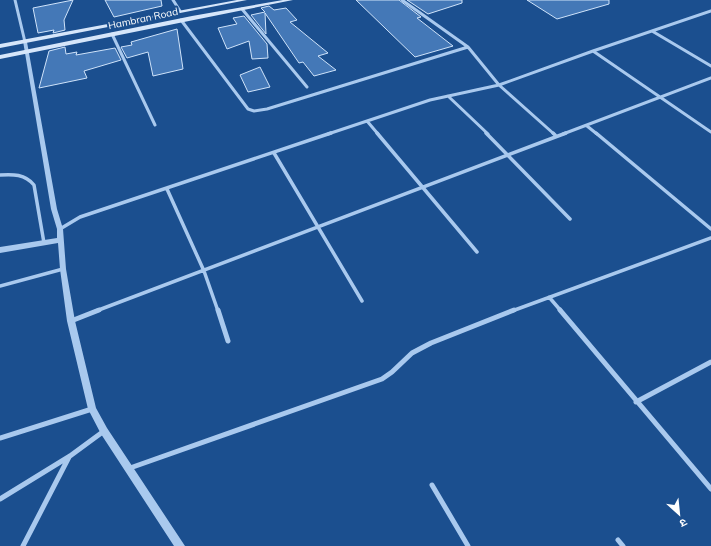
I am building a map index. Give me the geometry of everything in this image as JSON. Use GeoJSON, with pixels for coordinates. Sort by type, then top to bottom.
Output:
{"type":"FeatureCollection","features":[{"type":"Feature","properties":{"kind":"main road","name":"Hambran Road"},"geometry":{"type":"LineString","coordinates":[[0,46],[241,0]]}},
{"type":"Feature","properties":{"kind":"main road","name":"Hambran Road"},"geometry":{"type":"LineString","coordinates":[[0,57],[181,20],[291,0]]}},
{"type":"Feature","properties":{"kind":"street"},"geometry":{"type":"LineString","coordinates":[[15,0],[25,42],[54,209],[60,229],[63,269],[71,321],[92,409],[104,431],[130,468],[180,546]]}},
{"type":"Feature","properties":{"kind":"street"},"geometry":{"type":"LineString","coordinates":[[173,0],[180,11]]}},
{"type":"Feature","properties":{"kind":"street"},"geometry":{"type":"LineString","coordinates":[[402,0],[468,47],[499,85],[556,136]]}},
{"type":"Feature","properties":{"kind":"street"},"geometry":{"type":"LineString","coordinates":[[242,9],[307,87]]}},
{"type":"Feature","properties":{"kind":"street"},"geometry":{"type":"LineString","coordinates":[[60,229],[80,217],[430,100],[499,85],[593,50],[711,11]]}},
{"type":"Feature","properties":{"kind":"street"},"geometry":{"type":"LineString","coordinates":[[181,20],[248,109],[254,111],[267,109],[468,47]]}},
{"type":"Feature","properties":{"kind":"street"},"geometry":{"type":"LineString","coordinates":[[652,31],[711,66]]}},
{"type":"Feature","properties":{"kind":"street"},"geometry":{"type":"LineString","coordinates":[[112,34],[155,125]]}},
{"type":"Feature","properties":{"kind":"street"},"geometry":{"type":"LineString","coordinates":[[593,50],[711,132]]}},
{"type":"Feature","properties":{"kind":"street"},"geometry":{"type":"LineString","coordinates":[[71,321],[509,156],[556,136],[587,126],[711,78]]}},
{"type":"Feature","properties":{"kind":"street"},"geometry":{"type":"LineString","coordinates":[[448,96],[570,219]]}},
{"type":"Feature","properties":{"kind":"street"},"geometry":{"type":"LineString","coordinates":[[368,121],[477,252]]}},
{"type":"Feature","properties":{"kind":"street"},"geometry":{"type":"LineString","coordinates":[[587,126],[711,229]]}},
{"type":"Feature","properties":{"kind":"street"},"geometry":{"type":"LineString","coordinates":[[274,153],[362,301]]}},
{"type":"Feature","properties":{"kind":"street"},"geometry":{"type":"LineString","coordinates":[[0,175],[22,175],[30,178],[34,184],[44,243]]}},
{"type":"Feature","properties":{"kind":"street"},"geometry":{"type":"LineString","coordinates":[[167,189],[204,271],[228,341]]}},
{"type":"Feature","properties":{"kind":"street"},"geometry":{"type":"LineString","coordinates":[[130,468],[382,378],[392,372],[412,353],[423,346],[549,297],[711,238]]}},
{"type":"Feature","properties":{"kind":"street"},"geometry":{"type":"LineString","coordinates":[[0,250],[60,240]]}},
{"type":"Feature","properties":{"kind":"street"},"geometry":{"type":"LineString","coordinates":[[0,286],[63,269]]}},
{"type":"Feature","properties":{"kind":"street"},"geometry":{"type":"LineString","coordinates":[[549,297],[636,402],[711,489]]}},
{"type":"Feature","properties":{"kind":"street"},"geometry":{"type":"LineString","coordinates":[[636,402],[711,362]]}},
{"type":"Feature","properties":{"kind":"street"},"geometry":{"type":"LineString","coordinates":[[0,438],[92,409]]}},
{"type":"Feature","properties":{"kind":"street"},"geometry":{"type":"LineString","coordinates":[[0,500],[70,456],[104,431]]}},
{"type":"Feature","properties":{"kind":"street"},"geometry":{"type":"LineString","coordinates":[[24,546],[70,456]]}},
{"type":"Feature","properties":{"kind":"street"},"geometry":{"type":"LineString","coordinates":[[432,485],[468,546]]}},
{"type":"Feature","properties":{"kind":"street"},"geometry":{"type":"LineString","coordinates":[[618,540],[623,546]]}},
{"type":"Feature","properties":{"kind":"building"},"geometry":{"type":"Polygon","coordinates":[[[73,0],[64,20],[65,30],[53,33],[54,30],[38,33],[33,8],[73,0]]]}},
{"type":"Feature","properties":{"kind":"building"},"geometry":{"type":"Polygon","coordinates":[[[105,0],[161,0],[162,6],[114,17],[105,0]]]}},
{"type":"Feature","properties":{"kind":"building"},"geometry":{"type":"Polygon","coordinates":[[[356,0],[399,0],[421,17],[417,18],[453,46],[415,57],[356,0]]]}},
{"type":"Feature","properties":{"kind":"building"},"geometry":{"type":"Polygon","coordinates":[[[407,0],[462,0],[462,3],[428,14],[407,0]]]}},
{"type":"Feature","properties":{"kind":"building"},"geometry":{"type":"Polygon","coordinates":[[[527,0],[609,0],[609,4],[557,19],[527,0]]]}},
{"type":"Feature","properties":{"kind":"building"},"geometry":{"type":"Polygon","coordinates":[[[269,6],[274,10],[286,8],[297,20],[290,22],[328,53],[318,56],[336,70],[314,76],[303,62],[299,63],[265,13],[266,34],[251,15],[265,12],[261,8],[269,6]]]}},
{"type":"Feature","properties":{"kind":"building"},"geometry":{"type":"Polygon","coordinates":[[[244,16],[267,44],[268,58],[252,59],[249,41],[227,49],[218,28],[237,24],[233,18],[244,16]]]}},
{"type":"Feature","properties":{"kind":"building"},"geometry":{"type":"Polygon","coordinates":[[[177,29],[183,69],[153,76],[148,52],[127,58],[121,47],[132,45],[131,42],[177,29]]]}},
{"type":"Feature","properties":{"kind":"building"},"geometry":{"type":"Polygon","coordinates":[[[65,47],[66,54],[77,52],[76,55],[115,48],[121,60],[84,71],[87,78],[39,88],[49,51],[65,47]]]}},
{"type":"Feature","properties":{"kind":"building"},"geometry":{"type":"Polygon","coordinates":[[[260,67],[270,87],[248,92],[240,75],[260,67]]]}}]}
